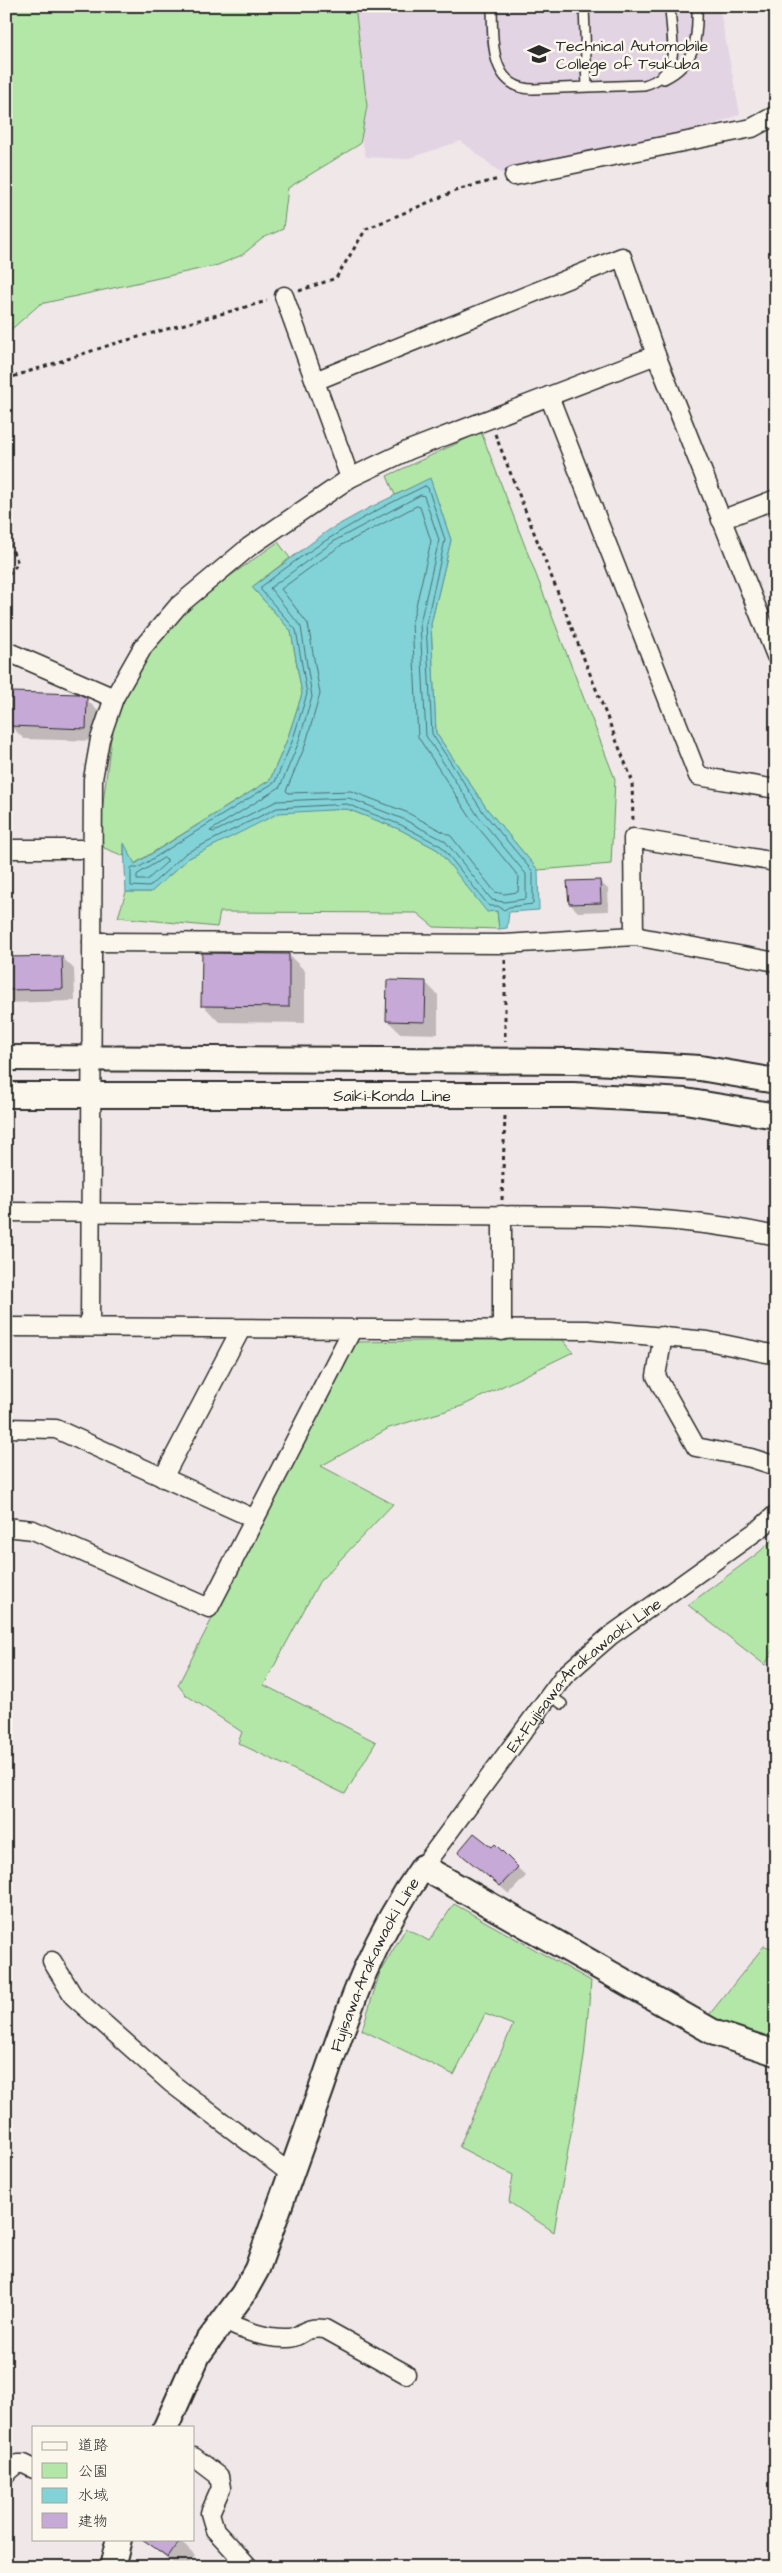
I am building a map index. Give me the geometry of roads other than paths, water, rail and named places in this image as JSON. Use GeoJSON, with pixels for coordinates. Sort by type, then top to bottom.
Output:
{"type":"FeatureCollection","features":[{"type":"Feature","properties":{"kind":"street"},"geometry":{"type":"LineString","coordinates":[[514,176],[752,128],[776,115]]}},
{"type":"Feature","properties":{"kind":"street"},"geometry":{"type":"LineString","coordinates":[[315,381],[622,257],[656,355],[776,656]]}},
{"type":"Feature","properties":{"kind":"street"},"geometry":{"type":"LineString","coordinates":[[284,296],[350,478]]}},
{"type":"Feature","properties":{"kind":"street"},"geometry":{"type":"LineString","coordinates":[[90,1326],[91,849],[93,779],[100,739],[114,698],[143,647],[178,606],[249,547],[350,478],[409,450],[656,355]]}},
{"type":"Feature","properties":{"kind":"street"},"geometry":{"type":"LineString","coordinates":[[549,396],[698,776],[776,789]]}},
{"type":"Feature","properties":{"kind":"street"},"geometry":{"type":"LineString","coordinates":[[721,520],[776,499]]}},
{"type":"Feature","properties":{"kind":"street"},"geometry":{"type":"LineString","coordinates":[[6,651],[114,698]]}},
{"type":"Feature","properties":{"kind":"street"},"geometry":{"type":"LineString","coordinates":[[634,936],[633,838],[776,862]]}},
{"type":"Feature","properties":{"kind":"street"},"geometry":{"type":"LineString","coordinates":[[6,848],[91,849]]}},
{"type":"Feature","properties":{"kind":"street"},"geometry":{"type":"LineString","coordinates":[[92,942],[505,944],[634,936],[776,962]]}},
{"type":"Feature","properties":{"kind":"street","name":"Saiki-Konda Line"},"geometry":{"type":"LineString","coordinates":[[6,1058],[577,1060],[700,1068],[776,1082]]}},
{"type":"Feature","properties":{"kind":"street","name":"Saiki-Konda Line"},"geometry":{"type":"LineString","coordinates":[[6,1095],[573,1095],[685,1101],[776,1116]]}},
{"type":"Feature","properties":{"kind":"street"},"geometry":{"type":"LineString","coordinates":[[6,1212],[600,1216],[680,1220],[741,1228],[776,1236]]}},
{"type":"Feature","properties":{"kind":"street"},"geometry":{"type":"LineString","coordinates":[[502,1215],[502,1331]]}},
{"type":"Feature","properties":{"kind":"street"},"geometry":{"type":"LineString","coordinates":[[6,1327],[587,1330],[708,1341],[776,1355]]}},
{"type":"Feature","properties":{"kind":"street"},"geometry":{"type":"LineString","coordinates":[[163,1478],[241,1329]]}},
{"type":"Feature","properties":{"kind":"street"},"geometry":{"type":"LineString","coordinates":[[6,1527],[33,1530],[209,1608],[352,1330]]}},
{"type":"Feature","properties":{"kind":"street"},"geometry":{"type":"LineString","coordinates":[[663,1336],[656,1376],[696,1447],[751,1458],[776,1466]]}},
{"type":"Feature","properties":{"kind":"street"},"geometry":{"type":"LineString","coordinates":[[6,1428],[56,1429],[255,1519]]}},
{"type":"Feature","properties":{"kind":"street","name":"Ex-Fujisawa-Arakawaoki Line"},"geometry":{"type":"LineString","coordinates":[[423,1868],[555,1699],[564,1676],[610,1636],[762,1527],[776,1514]]}},
{"type":"Feature","properties":{"kind":"street","name":"Fujisawa-Arakawaoki Line"},"geometry":{"type":"LineString","coordinates":[[166,2426],[198,2355],[243,2294],[257,2269],[357,1986],[378,1939],[402,1898],[423,1868],[715,2033],[776,2053]]}},
{"type":"Feature","properties":{"kind":"street"},"geometry":{"type":"LineString","coordinates":[[52,1961],[74,1998],[170,2084],[291,2174]]}},
{"type":"Feature","properties":{"kind":"street"},"geometry":{"type":"LineString","coordinates":[[223,2320],[237,2328],[289,2338],[310,2327],[324,2329],[406,2374]]}},
{"type":"Feature","properties":{"kind":"street"},"geometry":{"type":"LineString","coordinates":[[195,2458],[219,2476],[221,2488],[210,2513],[215,2530],[249,2567]]}},
{"type":"Feature","properties":{"kind":"street"},"geometry":{"type":"LineString","coordinates":[[10,2465],[24,2464],[32,2468]]}},
{"type":"Feature","properties":{"kind":"street"},"geometry":{"type":"LineString","coordinates":[[112,2567],[118,2540]]}},
{"type":"Feature","properties":{"kind":"lane"},"geometry":{"type":"LineString","coordinates":[[492,6],[494,50],[498,67],[508,81],[521,89],[644,85],[658,81],[685,66],[698,35],[697,6]]}},
{"type":"Feature","properties":{"kind":"lane"},"geometry":{"type":"LineString","coordinates":[[584,6],[587,87]]}},
{"type":"Feature","properties":{"kind":"lane"},"geometry":{"type":"LineString","coordinates":[[658,81],[668,72],[672,60],[670,6]]}},
{"type":"Feature","properties":{"kind":"water"},"geometry":{"type":"Polygon","coordinates":[[[430,478],[451,540],[431,624],[436,733],[487,809],[538,870],[539,910],[509,912],[507,928],[499,929],[497,911],[487,912],[438,850],[399,829],[347,809],[279,813],[189,858],[151,892],[126,892],[124,843],[135,864],[270,780],[287,740],[302,694],[291,631],[252,587],[329,530],[430,478]]]}},
{"type":"Feature","properties":{"kind":"place","name":"Technical Automobile College of Tsukuba"},"geometry":{"type":"Point","coordinates":[539,54]}}]}
